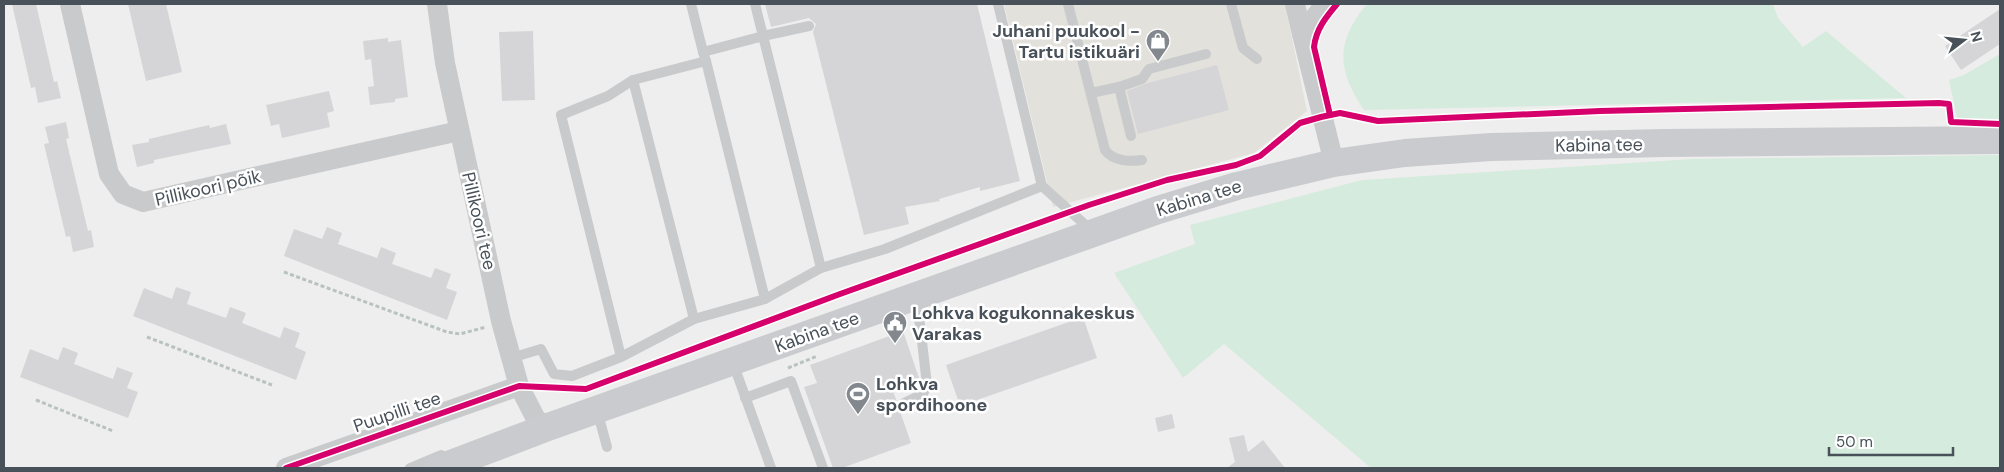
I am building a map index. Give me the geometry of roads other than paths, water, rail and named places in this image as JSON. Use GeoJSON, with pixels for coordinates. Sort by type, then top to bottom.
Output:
{"type":"FeatureCollection","features":[{"type":"Feature","properties":{"kind":"street","name":"Pillikoori põik"},"geometry":{"type":"LineString","coordinates":[[70,4],[109,174],[123,194],[143,202],[459,131]]}},
{"type":"Feature","properties":{"kind":"street","name":"Pillikoori tee"},"geometry":{"type":"LineString","coordinates":[[437,4],[445,63],[501,321],[519,386],[536,419],[548,428]]}},
{"type":"Feature","properties":{"kind":"street"},"geometry":{"type":"LineString","coordinates":[[1295,4],[1334,163]]}},
{"type":"Feature","properties":{"kind":"street"},"geometry":{"type":"LineString","coordinates":[[1302,34],[1325,4]]}},
{"type":"Feature","properties":{"kind":"street","name":"Kabina tee"},"geometry":{"type":"LineString","coordinates":[[444,461],[508,443],[1094,233],[1237,186],[1334,163],[1405,154],[1491,147],[2000,140]]}},
{"type":"Feature","properties":{"kind":"street","name":"Puupilli tee"},"geometry":{"type":"LineString","coordinates":[[286,468],[519,386]]}},
{"type":"Feature","properties":{"kind":"lane"},"geometry":{"type":"LineString","coordinates":[[691,4],[765,299]]}},
{"type":"Feature","properties":{"kind":"lane"},"geometry":{"type":"LineString","coordinates":[[755,4],[821,268]]}},
{"type":"Feature","properties":{"kind":"lane"},"geometry":{"type":"LineString","coordinates":[[998,4],[1042,186],[1094,233]]}},
{"type":"Feature","properties":{"kind":"lane"},"geometry":{"type":"LineString","coordinates":[[1068,4],[1104,144],[1109,155],[1119,159],[1142,160]]}},
{"type":"Feature","properties":{"kind":"lane"},"geometry":{"type":"LineString","coordinates":[[1231,4],[1243,48],[1257,59]]}},
{"type":"Feature","properties":{"kind":"lane"},"geometry":{"type":"LineString","coordinates":[[621,357],[562,115],[608,96],[633,80],[763,36],[809,26]]}},
{"type":"Feature","properties":{"kind":"lane"},"geometry":{"type":"LineString","coordinates":[[1091,93],[1119,87],[1121,84],[1142,79],[1149,69],[1206,54]]}},
{"type":"Feature","properties":{"kind":"lane"},"geometry":{"type":"LineString","coordinates":[[633,80],[694,319]]}},
{"type":"Feature","properties":{"kind":"lane"},"geometry":{"type":"LineString","coordinates":[[1119,87],[1131,136]]}},
{"type":"Feature","properties":{"kind":"lane"},"geometry":{"type":"LineString","coordinates":[[512,358],[541,349],[554,374],[572,376],[621,357],[694,319],[765,299],[821,268],[885,249],[1042,186]]}},
{"type":"Feature","properties":{"kind":"lane"},"geometry":{"type":"LineString","coordinates":[[864,326],[913,298],[920,324],[927,385],[923,394],[904,403]]}},
{"type":"Feature","properties":{"kind":"lane"},"geometry":{"type":"LineString","coordinates":[[771,468],[746,398],[744,358],[802,349]]}},
{"type":"Feature","properties":{"kind":"lane"},"geometry":{"type":"LineString","coordinates":[[746,398],[791,381],[823,468]]}},
{"type":"Feature","properties":{"kind":"lane"},"geometry":{"type":"LineString","coordinates":[[597,410],[607,447]]}},
{"type":"Feature","properties":{"kind":"lane"},"geometry":{"type":"LineString","coordinates":[[463,448],[508,443]]}},
{"type":"Feature","properties":{"kind":"lane"},"geometry":{"type":"LineString","coordinates":[[410,468],[417,463],[444,461]]}},
{"type":"Feature","properties":{"kind":"place","name":"Juhani puukool - Tartu istikuäri"},"geometry":{"type":"Point","coordinates":[1158,62]}},
{"type":"Feature","properties":{"kind":"place","name":"Lohkva kogukonnakeskus Varakas"},"geometry":{"type":"Point","coordinates":[895,344]}},
{"type":"Feature","properties":{"kind":"place","name":"Lohkva spordihoone"},"geometry":{"type":"Point","coordinates":[858,415]}}]}
